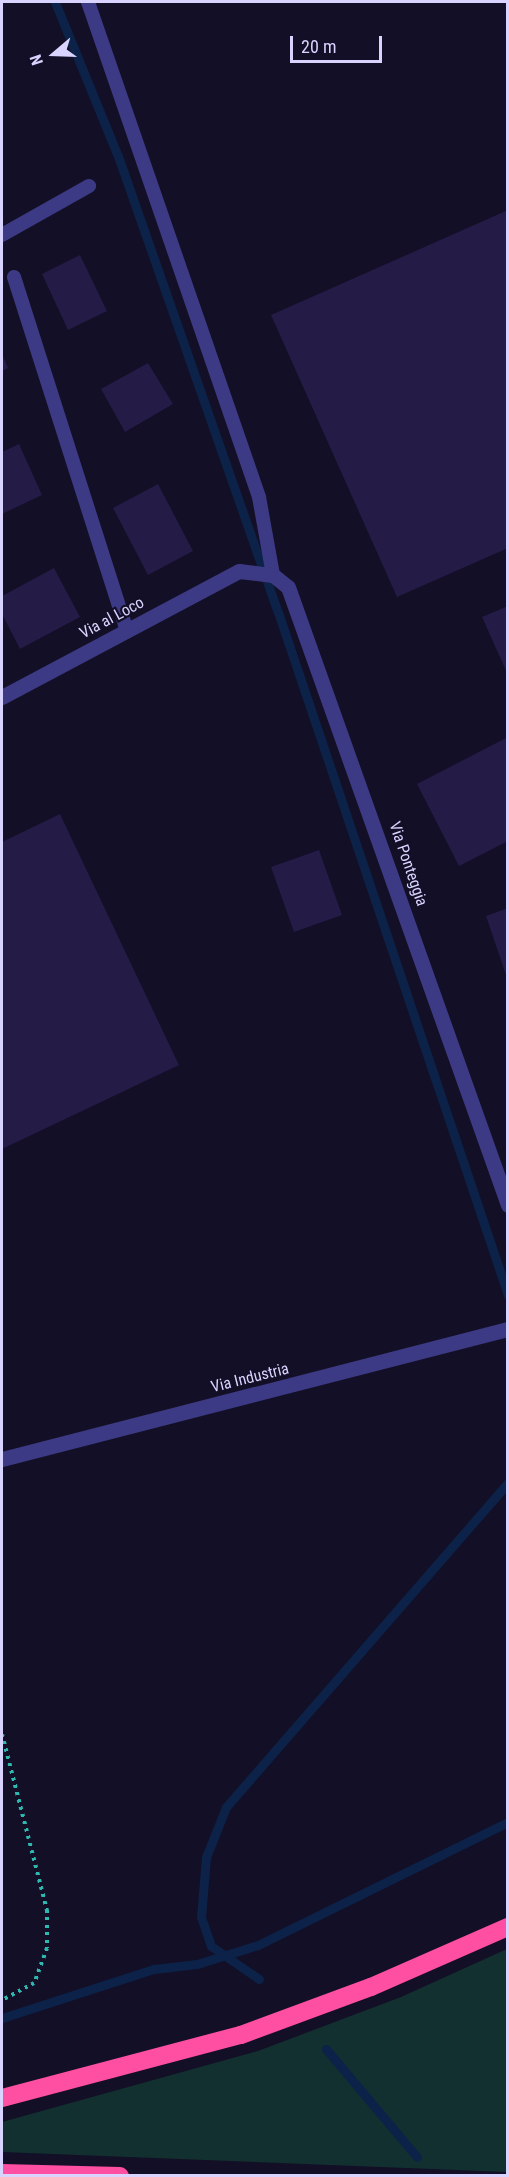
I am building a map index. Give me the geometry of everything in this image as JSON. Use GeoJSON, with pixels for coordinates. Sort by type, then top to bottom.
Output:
{"type":"FeatureCollection","features":[{"type":"Feature","properties":{"kind":"highway"},"geometry":{"type":"LineString","coordinates":[[2,2098],[241,2035],[371,1987],[507,1927]]}},
{"type":"Feature","properties":{"kind":"highway"},"geometry":{"type":"LineString","coordinates":[[2,2173],[120,2175]]}},
{"type":"Feature","properties":{"kind":"street","name":"Via al Loco"},"geometry":{"type":"LineString","coordinates":[[2,697],[239,571],[273,575]]}},
{"type":"Feature","properties":{"kind":"street","name":"Via Ponteggia"},"geometry":{"type":"LineString","coordinates":[[273,575],[297,601],[507,1205]]}},
{"type":"Feature","properties":{"kind":"street","name":"Via Industria"},"geometry":{"type":"LineString","coordinates":[[2,1459],[507,1329]]}},
{"type":"Feature","properties":{"kind":"lane"},"geometry":{"type":"LineString","coordinates":[[88,2],[259,497],[273,575]]}},
{"type":"Feature","properties":{"kind":"lane"},"geometry":{"type":"LineString","coordinates":[[2,236],[89,186]]}},
{"type":"Feature","properties":{"kind":"lane"},"geometry":{"type":"LineString","coordinates":[[14,277],[127,631]]}},
{"type":"Feature","properties":{"kind":"path"},"geometry":{"type":"LineString","coordinates":[[2,1734],[47,1910],[47,1948],[34,1983],[2,2000]]}},
{"type":"Feature","properties":{"kind":"green space"},"geometry":{"type":"Polygon","coordinates":[[[507,1949],[507,2172],[2,2152],[2,2122],[258,2051],[401,1997],[507,1949]]]}},
{"type":"Feature","properties":{"kind":"building"},"geometry":{"type":"Polygon","coordinates":[[[508,210],[508,548],[397,597],[271,315],[508,210]]]}},
{"type":"Feature","properties":{"kind":"building"},"geometry":{"type":"Polygon","coordinates":[[[80,255],[107,311],[68,330],[42,274],[80,255]]]}},
{"type":"Feature","properties":{"kind":"building"},"geometry":{"type":"Polygon","coordinates":[[[2,354],[8,368],[2,371],[2,354]]]}},
{"type":"Feature","properties":{"kind":"building"},"geometry":{"type":"Polygon","coordinates":[[[148,363],[173,404],[125,432],[101,389],[148,363]]]}},
{"type":"Feature","properties":{"kind":"building"},"geometry":{"type":"Polygon","coordinates":[[[19,444],[42,495],[2,514],[2,452],[19,444]]]}},
{"type":"Feature","properties":{"kind":"building"},"geometry":{"type":"Polygon","coordinates":[[[158,484],[193,551],[148,575],[113,508],[158,484]]]}},
{"type":"Feature","properties":{"kind":"building"},"geometry":{"type":"Polygon","coordinates":[[[54,568],[80,617],[20,649],[2,614],[2,596],[54,568]]]}},
{"type":"Feature","properties":{"kind":"building"},"geometry":{"type":"Polygon","coordinates":[[[508,606],[508,675],[482,617],[508,606]]]}},
{"type":"Feature","properties":{"kind":"building"},"geometry":{"type":"Polygon","coordinates":[[[508,737],[508,841],[459,866],[417,784],[508,737]]]}},
{"type":"Feature","properties":{"kind":"building"},"geometry":{"type":"Polygon","coordinates":[[[60,814],[179,1065],[2,1149],[2,842],[60,814]]]}},
{"type":"Feature","properties":{"kind":"building"},"geometry":{"type":"Polygon","coordinates":[[[319,850],[342,915],[294,932],[271,867],[319,850]]]}},
{"type":"Feature","properties":{"kind":"building"},"geometry":{"type":"Polygon","coordinates":[[[508,908],[508,978],[507,978],[486,916],[508,908]]]}},
{"type":"Feature","properties":{"kind":"waterway"},"geometry":{"type":"LineString","coordinates":[[55,2],[118,156],[278,612],[508,1295]]}},
{"type":"Feature","properties":{"kind":"waterway"},"geometry":{"type":"LineString","coordinates":[[259,1979],[211,1946],[201,1917],[206,1857],[226,1807],[508,1483]]}},
{"type":"Feature","properties":{"kind":"waterway"},"geometry":{"type":"LineString","coordinates":[[2,2018],[154,1969],[197,1964],[258,1945],[508,1822]]}},
{"type":"Feature","properties":{"kind":"waterway"},"geometry":{"type":"LineString","coordinates":[[326,2049],[417,2157]]}}]}
